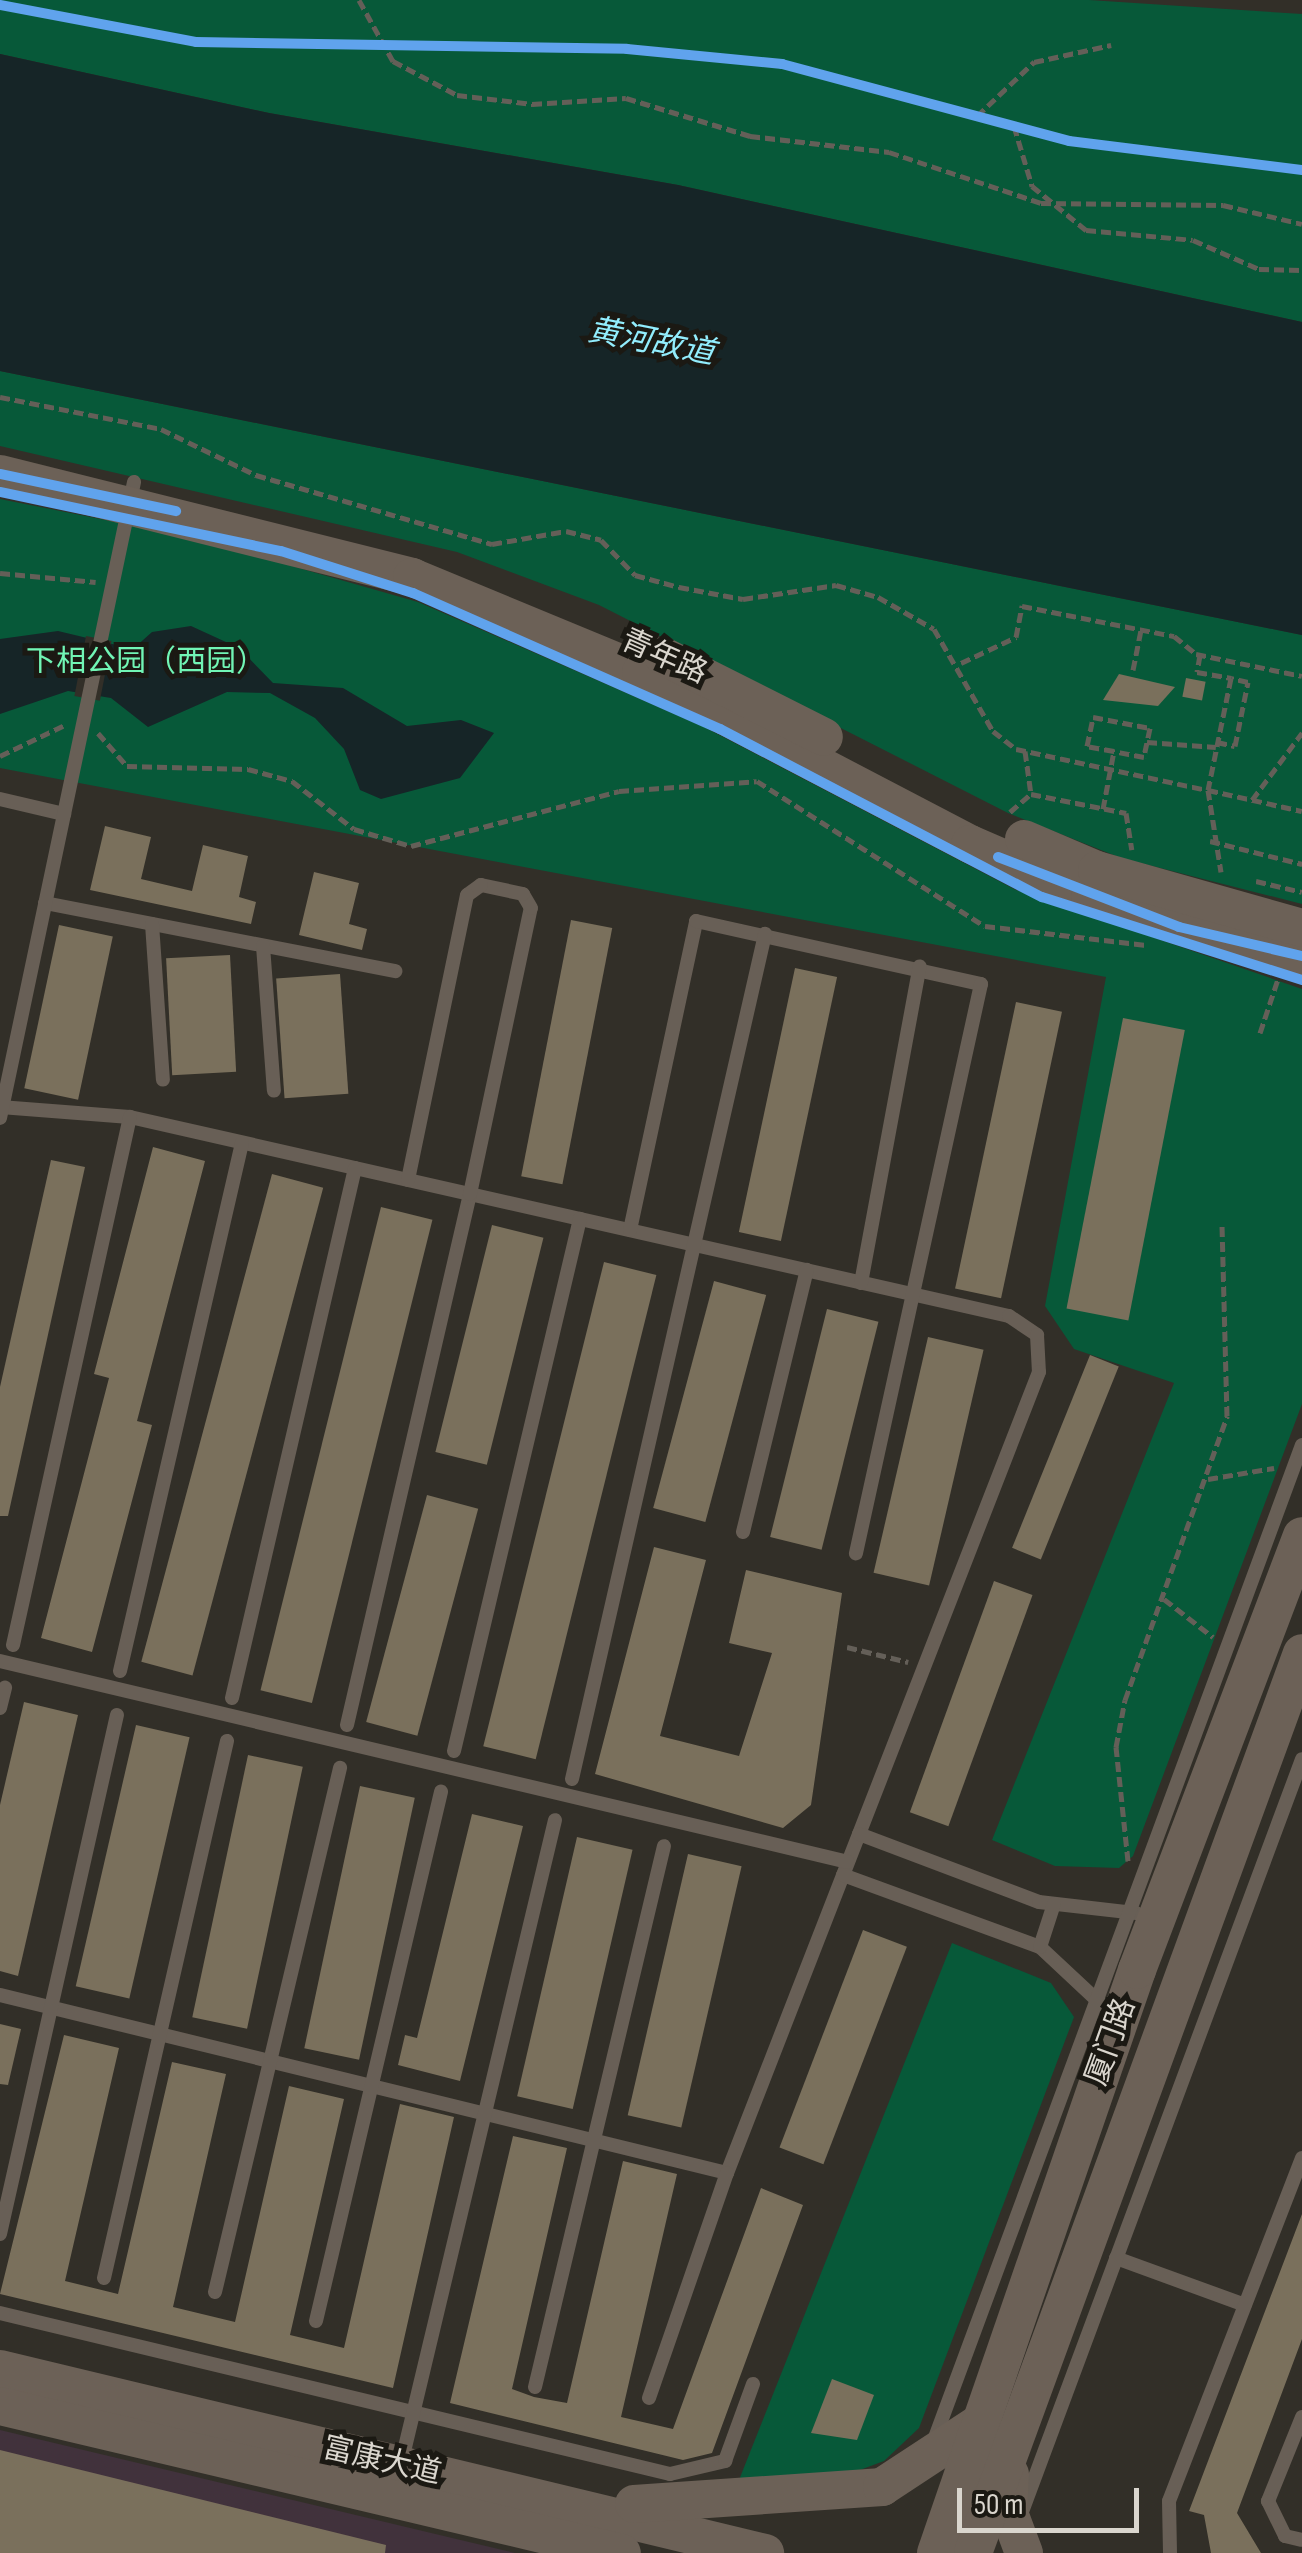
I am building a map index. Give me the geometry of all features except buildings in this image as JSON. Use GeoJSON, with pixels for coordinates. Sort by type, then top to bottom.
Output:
{"type":"FeatureCollection","features":[{"type":"Feature","properties":{"kind":"street","name":"青年路"},"geometry":{"type":"LineString","coordinates":[[0,456],[132,491],[398,550],[640,645],[980,822],[1243,928]]}},
{"type":"Feature","properties":{"kind":"street","name":"青年路"},"geometry":{"type":"LineString","coordinates":[[0,474],[132,491],[412,578],[641,672],[970,844],[1090,896],[1243,928]]}},
{"type":"Feature","properties":{"kind":"street"},"geometry":{"type":"LineString","coordinates":[[1243,928],[1302,924]]}},
{"type":"Feature","properties":{"kind":"street"},"geometry":{"type":"LineString","coordinates":[[1243,928],[1294,967]]}},
{"type":"Feature","properties":{"kind":"street","name":"厦门路"},"geometry":{"type":"LineString","coordinates":[[973,2553],[1012,2445],[1134,2017],[1141,1910],[1302,1536]]}},
{"type":"Feature","properties":{"kind":"street","name":"厦门路"},"geometry":{"type":"LineString","coordinates":[[936,2553],[980,2422],[1134,2017],[1292,1711],[1302,1653]]}},
{"type":"Feature","properties":{"kind":"street","name":"富康大道"},"geometry":{"type":"LineString","coordinates":[[0,2370],[400,2465],[548,2518],[622,2553]]}},
{"type":"Feature","properties":{"kind":"street","name":"富康大道"},"geometry":{"type":"LineString","coordinates":[[0,2406],[548,2518],[765,2553]]}},
{"type":"Feature","properties":{"kind":"street"},"geometry":{"type":"LineString","coordinates":[[548,2518],[830,2497],[908,2476],[980,2422]]}},
{"type":"Feature","properties":{"kind":"street"},"geometry":{"type":"LineString","coordinates":[[1012,2445],[1008,2510],[1020,2543]]}},
{"type":"Feature","properties":{"kind":"street"},"geometry":{"type":"LineString","coordinates":[[548,2518],[602,2553]]}},
{"type":"Feature","properties":{"kind":"lane"},"geometry":{"type":"LineString","coordinates":[[132,491],[1,1111],[130,1117],[1009,1316],[1037,1334],[1039,1372],[727,2172],[649,2398]]}},
{"type":"Feature","properties":{"kind":"lane"},"geometry":{"type":"LineString","coordinates":[[0,799],[64,814]]}},
{"type":"Feature","properties":{"kind":"lane"},"geometry":{"type":"LineString","coordinates":[[347,1725],[470,1194],[531,908],[524,894],[481,885],[468,896],[408,1180]]}},
{"type":"Feature","properties":{"kind":"lane"},"geometry":{"type":"LineString","coordinates":[[45,903],[395,971]]}},
{"type":"Feature","properties":{"kind":"lane"},"geometry":{"type":"LineString","coordinates":[[630,1230],[696,921],[974,978],[983,994],[856,1552]]}},
{"type":"Feature","properties":{"kind":"lane"},"geometry":{"type":"LineString","coordinates":[[152,924],[163,1080]]}},
{"type":"Feature","properties":{"kind":"lane"},"geometry":{"type":"LineString","coordinates":[[572,1779],[765,934]]}},
{"type":"Feature","properties":{"kind":"lane"},"geometry":{"type":"LineString","coordinates":[[263,946],[274,1091]]}},
{"type":"Feature","properties":{"kind":"lane"},"geometry":{"type":"LineString","coordinates":[[861,1283],[920,966]]}},
{"type":"Feature","properties":{"kind":"lane"},"geometry":{"type":"LineString","coordinates":[[12,1644],[130,1117]]}},
{"type":"Feature","properties":{"kind":"lane"},"geometry":{"type":"LineString","coordinates":[[120,1670],[242,1143]]}},
{"type":"Feature","properties":{"kind":"lane"},"geometry":{"type":"LineString","coordinates":[[232,1698],[356,1168]]}},
{"type":"Feature","properties":{"kind":"lane"},"geometry":{"type":"LineString","coordinates":[[454,1750],[580,1219]]}},
{"type":"Feature","properties":{"kind":"lane"},"geometry":{"type":"LineString","coordinates":[[743,1532],[807,1270]]}},
{"type":"Feature","properties":{"kind":"lane"},"geometry":{"type":"LineString","coordinates":[[859,1834],[1054,1904],[1141,1910],[1228,1648],[1302,1445]]}},
{"type":"Feature","properties":{"kind":"lane"},"geometry":{"type":"LineString","coordinates":[[0,1661],[845,1868],[1040,1947],[1134,2017],[936,2439],[908,2476]]}},
{"type":"Feature","properties":{"kind":"lane"},"geometry":{"type":"LineString","coordinates":[[0,1708],[5,1688]]}},
{"type":"Feature","properties":{"kind":"lane"},"geometry":{"type":"LineString","coordinates":[[0,2234],[117,1714]]}},
{"type":"Feature","properties":{"kind":"lane"},"geometry":{"type":"LineString","coordinates":[[104,2278],[227,1741]]}},
{"type":"Feature","properties":{"kind":"lane"},"geometry":{"type":"LineString","coordinates":[[1020,2543],[1116,2258],[1302,1760]]}},
{"type":"Feature","properties":{"kind":"lane"},"geometry":{"type":"LineString","coordinates":[[215,2292],[340,1768]]}},
{"type":"Feature","properties":{"kind":"lane"},"geometry":{"type":"LineString","coordinates":[[316,2321],[441,1792]]}},
{"type":"Feature","properties":{"kind":"lane"},"geometry":{"type":"LineString","coordinates":[[400,2465],[554,1820]]}},
{"type":"Feature","properties":{"kind":"lane"},"geometry":{"type":"LineString","coordinates":[[535,2387],[664,1846]]}},
{"type":"Feature","properties":{"kind":"lane"},"geometry":{"type":"LineString","coordinates":[[1040,1947],[1054,1904]]}},
{"type":"Feature","properties":{"kind":"lane"},"geometry":{"type":"LineString","coordinates":[[0,1994],[727,2172]]}},
{"type":"Feature","properties":{"kind":"lane"},"geometry":{"type":"LineString","coordinates":[[1170,2553],[1169,2501],[1302,2158]]}},
{"type":"Feature","properties":{"kind":"lane"},"geometry":{"type":"LineString","coordinates":[[1116,2258],[1245,2306]]}},
{"type":"Feature","properties":{"kind":"lane"},"geometry":{"type":"LineString","coordinates":[[0,2313],[689,2475],[725,2461],[753,2384]]}},
{"type":"Feature","properties":{"kind":"lane"},"geometry":{"type":"LineString","coordinates":[[1302,2417],[1268,2501],[1284,2536],[1302,2540]]}},
{"type":"Feature","properties":{"kind":"path"},"geometry":{"type":"LineString","coordinates":[[359,0],[378,46],[456,95],[532,104],[626,98],[750,136],[889,152],[1046,203],[1104,236],[1194,240],[1260,269],[1302,270]]}},
{"type":"Feature","properties":{"kind":"path"},"geometry":{"type":"LineString","coordinates":[[977,116],[1034,62],[1111,44]]}},
{"type":"Feature","properties":{"kind":"path"},"geometry":{"type":"LineString","coordinates":[[360,45],[398,46]]}},
{"type":"Feature","properties":{"kind":"path"},"geometry":{"type":"LineString","coordinates":[[960,111],[1031,131]]}},
{"type":"Feature","properties":{"kind":"path"},"geometry":{"type":"LineString","coordinates":[[1014,126],[1021,165],[1046,203]]}},
{"type":"Feature","properties":{"kind":"path"},"geometry":{"type":"LineString","coordinates":[[1046,203],[1223,205],[1302,224]]}},
{"type":"Feature","properties":{"kind":"path"},"geometry":{"type":"LineString","coordinates":[[0,397],[160,429],[256,475],[492,544],[566,531],[601,540],[635,575],[679,587],[742,599],[836,585],[934,628],[960,663],[993,732],[1025,752],[1302,810]]}},
{"type":"Feature","properties":{"kind":"path"},"geometry":{"type":"LineString","coordinates":[[0,573],[112,585]]}},
{"type":"Feature","properties":{"kind":"path"},"geometry":{"type":"LineString","coordinates":[[960,663],[1016,637],[1022,606],[1174,636],[1200,654],[1302,676]]}},
{"type":"Feature","properties":{"kind":"path"},"geometry":{"type":"LineString","coordinates":[[1133,670],[1141,630]]}},
{"type":"Feature","properties":{"kind":"path"},"geometry":{"type":"LineString","coordinates":[[1147,742],[1234,746],[1248,682],[1197,672],[1200,654]]}},
{"type":"Feature","properties":{"kind":"path"},"geometry":{"type":"LineString","coordinates":[[1231,678],[1208,790],[1210,842],[1218,871],[1302,892]]}},
{"type":"Feature","properties":{"kind":"path"},"geometry":{"type":"LineString","coordinates":[[1093,717],[1150,728],[1144,757],[1114,751],[1087,746],[1093,717]]}},
{"type":"Feature","properties":{"kind":"path"},"geometry":{"type":"LineString","coordinates":[[0,756],[44,729],[82,727],[103,734],[127,766],[248,769],[292,781],[354,829],[411,846],[619,791],[757,780],[985,926],[1163,943]]}},
{"type":"Feature","properties":{"kind":"path"},"geometry":{"type":"LineString","coordinates":[[1252,800],[1302,734]]}},
{"type":"Feature","properties":{"kind":"path"},"geometry":{"type":"LineString","coordinates":[[1103,809],[1114,751]]}},
{"type":"Feature","properties":{"kind":"path"},"geometry":{"type":"LineString","coordinates":[[1025,752],[1031,794],[1126,813],[1138,883]]}},
{"type":"Feature","properties":{"kind":"path"},"geometry":{"type":"LineString","coordinates":[[1210,842],[1302,864]]}},
{"type":"Feature","properties":{"kind":"path"},"geometry":{"type":"LineString","coordinates":[[1112,922],[1163,943]]}},
{"type":"Feature","properties":{"kind":"path"},"geometry":{"type":"LineString","coordinates":[[1264,969],[1294,967]]}},
{"type":"Feature","properties":{"kind":"path"},"geometry":{"type":"LineString","coordinates":[[1260,1033],[1294,967]]}},
{"type":"Feature","properties":{"kind":"path"},"geometry":{"type":"LineString","coordinates":[[1141,1910],[1117,1813],[1116,1747],[1227,1416],[1222,1222]]}},
{"type":"Feature","properties":{"kind":"path"},"geometry":{"type":"LineString","coordinates":[[1208,1479],[1295,1465]]}},
{"type":"Feature","properties":{"kind":"path"},"geometry":{"type":"LineString","coordinates":[[1164,1599],[1228,1648]]}},
{"type":"Feature","properties":{"kind":"path"},"geometry":{"type":"LineString","coordinates":[[848,1646],[924,1666]]}},
{"type":"Feature","properties":{"kind":"shaded area"},"geometry":{"type":"Polygon","coordinates":[[[0,2430],[515,2553],[0,2553],[0,2430]]]}},
{"type":"Feature","properties":{"kind":"green space"},"geometry":{"type":"Polygon","coordinates":[[[0,0],[1089,0],[1302,14],[1302,322],[678,185],[269,113],[0,54],[0,0]]]}},
{"type":"Feature","properties":{"kind":"green space"},"geometry":{"type":"Polygon","coordinates":[[[0,371],[1302,635],[1302,904],[1121,858],[1008,813],[599,605],[457,552],[0,446],[0,371]]]}},
{"type":"Feature","properties":{"kind":"green space","name":"下相公园（西园）"},"geometry":{"type":"Polygon","coordinates":[[[0,499],[186,536],[418,602],[704,727],[1016,890],[1302,989],[1302,1404],[1133,1856],[1119,1868],[1055,1866],[992,1840],[1174,1383],[1074,1349],[1045,1306],[1106,977],[0,768],[0,499]]]}},
{"type":"Feature","properties":{"kind":"green space"},"geometry":{"type":"Polygon","coordinates":[[[952,1943],[1051,1983],[1074,2017],[919,2428],[884,2461],[833,2480],[737,2485],[952,1943]]]}},
{"type":"Feature","properties":{"kind":"water","name":"黄河故道"},"geometry":{"type":"Polygon","coordinates":[[[0,54],[269,113],[678,185],[1302,322],[1302,635],[0,371],[0,54]]]}},
{"type":"Feature","properties":{"kind":"water"},"geometry":{"type":"Polygon","coordinates":[[[191,626],[239,648],[273,683],[343,688],[407,726],[461,720],[494,733],[460,778],[381,799],[360,790],[344,749],[315,718],[270,693],[227,692],[148,727],[111,698],[68,691],[0,714],[0,639],[58,631],[133,649],[152,632],[191,626]]]}},
{"type":"Feature","properties":{"kind":"pier"},"geometry":{"type":"Polygon","coordinates":[[[86,636],[112,641],[100,701],[74,696],[86,636]]]}},
{"type":"Feature","properties":{"kind":"cycle path"},"geometry":{"type":"LineString","coordinates":[[0,5],[196,42],[627,49],[782,64],[1069,141],[1302,170]]}},
{"type":"Feature","properties":{"kind":"cycle path"},"geometry":{"type":"LineString","coordinates":[[0,474],[176,511]]}},
{"type":"Feature","properties":{"kind":"cycle path"},"geometry":{"type":"LineString","coordinates":[[0,492],[281,551],[413,593],[720,729],[1042,897],[1302,980]]}},
{"type":"Feature","properties":{"kind":"cycle path"},"geometry":{"type":"LineString","coordinates":[[998,857],[1179,927],[1302,956]]}}]}
